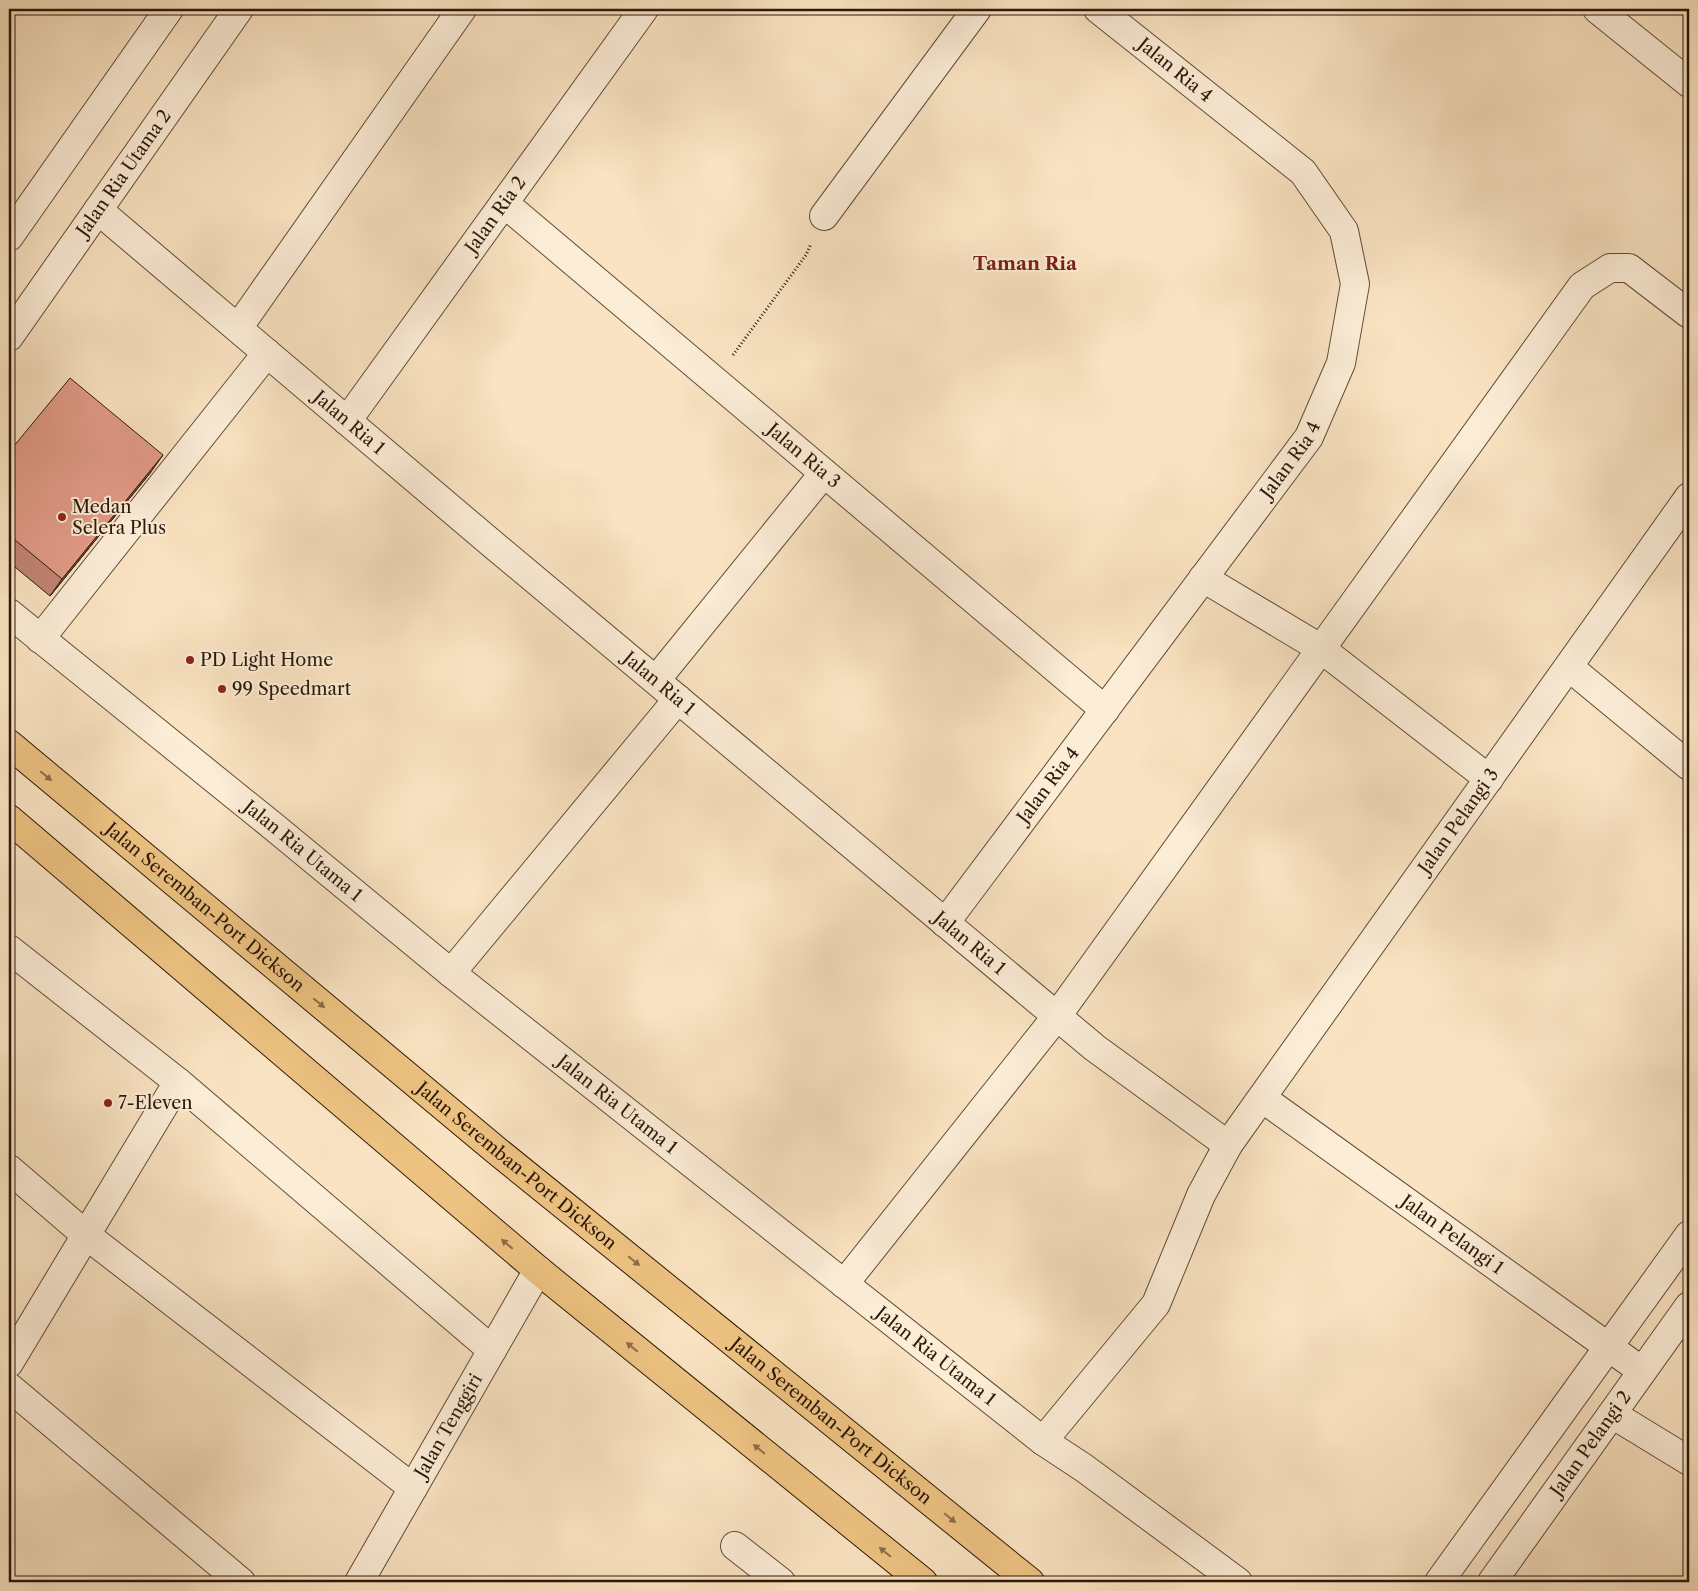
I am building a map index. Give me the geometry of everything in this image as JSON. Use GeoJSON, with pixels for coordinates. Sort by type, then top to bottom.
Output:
{"type":"FeatureCollection","features":[{"type":"Feature","properties":{"kind":"highway","name":"Jalan Seremban-Port Dickson"},"geometry":{"type":"LineString","coordinates":[[9,744],[490,1145],[1030,1582]]}},
{"type":"Feature","properties":{"kind":"highway"},"geometry":{"type":"LineString","coordinates":[[9,819],[538,1270],[923,1582]]}},
{"type":"Feature","properties":{"kind":"street"},"geometry":{"type":"LineString","coordinates":[[9,238],[169,9]]}},
{"type":"Feature","properties":{"kind":"street","name":"Jalan Ria Utama 2"},"geometry":{"type":"LineString","coordinates":[[9,337],[239,9]]}},
{"type":"Feature","properties":{"kind":"street"},"geometry":{"type":"LineString","coordinates":[[238,328],[462,9]]}},
{"type":"Feature","properties":{"kind":"street","name":"Jalan Ria 2"},"geometry":{"type":"LineString","coordinates":[[347,421],[644,9]]}},
{"type":"Feature","properties":{"kind":"street"},"geometry":{"type":"LineString","coordinates":[[824,216],[977,9]]}},
{"type":"Feature","properties":{"kind":"street","name":"Jalan Ria 4"},"geometry":{"type":"LineString","coordinates":[[945,923],[1309,437],[1341,363],[1355,284],[1344,231],[1303,172],[1098,9]]}},
{"type":"Feature","properties":{"kind":"street"},"geometry":{"type":"LineString","coordinates":[[1597,9],[1689,83]]}},
{"type":"Feature","properties":{"kind":"street","name":"Jalan Ria 3"},"geometry":{"type":"LineString","coordinates":[[504,204],[1105,710]]}},
{"type":"Feature","properties":{"kind":"street","name":"Jalan Ria 1"},"geometry":{"type":"LineString","coordinates":[[98,210],[1095,1048],[1228,1145]]}},
{"type":"Feature","properties":{"kind":"street"},"geometry":{"type":"LineString","coordinates":[[844,1284],[1057,1016],[1582,286],[1610,268],[1629,268],[1689,314]]}},
{"type":"Feature","properties":{"kind":"street"},"geometry":{"type":"LineString","coordinates":[[40,639],[267,353]]}},
{"type":"Feature","properties":{"kind":"street"},"geometry":{"type":"LineString","coordinates":[[656,680],[824,474]]}},
{"type":"Feature","properties":{"kind":"street","name":"Jalan Pelangi 3"},"geometry":{"type":"LineString","coordinates":[[1043,1441],[1156,1304],[1201,1195],[1228,1145],[1689,497]]}},
{"type":"Feature","properties":{"kind":"street"},"geometry":{"type":"LineString","coordinates":[[1204,578],[1320,648],[1489,778]]}},
{"type":"Feature","properties":{"kind":"street","name":"Jalan Ria Utama 1"},"geometry":{"type":"LineString","coordinates":[[9,613],[451,973],[1043,1441],[1084,1468],[1238,1582]]}},
{"type":"Feature","properties":{"kind":"street"},"geometry":{"type":"LineString","coordinates":[[1569,667],[1689,766]]}},
{"type":"Feature","properties":{"kind":"street"},"geometry":{"type":"LineString","coordinates":[[451,973],[678,699]]}},
{"type":"Feature","properties":{"kind":"street"},"geometry":{"type":"LineString","coordinates":[[9,949],[178,1082],[492,1350]]}},
{"type":"Feature","properties":{"kind":"street"},"geometry":{"type":"LineString","coordinates":[[9,1363],[178,1082]]}},
{"type":"Feature","properties":{"kind":"street","name":"Jalan Pelangi 1"},"geometry":{"type":"LineString","coordinates":[[1262,1098],[1642,1371]]}},
{"type":"Feature","properties":{"kind":"street"},"geometry":{"type":"LineString","coordinates":[[9,1169],[86,1235],[413,1488]]}},
{"type":"Feature","properties":{"kind":"street"},"geometry":{"type":"LineString","coordinates":[[1439,1582],[1689,1235]]}},
{"type":"Feature","properties":{"kind":"street","name":"Jalan Tenggiri"},"geometry":{"type":"LineString","coordinates":[[359,1582],[538,1270]]}},
{"type":"Feature","properties":{"kind":"street","name":"Jalan Pelangi 2"},"geometry":{"type":"LineString","coordinates":[[1492,1582],[1689,1306]]}},
{"type":"Feature","properties":{"kind":"street"},"geometry":{"type":"LineString","coordinates":[[9,1388],[241,1582]]}},
{"type":"Feature","properties":{"kind":"street"},"geometry":{"type":"LineString","coordinates":[[1612,1414],[1689,1461]]}},
{"type":"Feature","properties":{"kind":"street"},"geometry":{"type":"LineString","coordinates":[[735,1546],[782,1582]]}},
{"type":"Feature","properties":{"kind":"path"},"geometry":{"type":"LineString","coordinates":[[714,381],[806,256],[824,216]]}},
{"type":"Feature","properties":{"kind":"building","name":"Medan Selera Plus"},"geometry":{"type":"Polygon","coordinates":[[[70,378],[163,455],[62,579],[9,535],[9,452],[70,378]]]}},
{"type":"Feature","properties":{"kind":"place","name":"Medan Selera Plus"},"geometry":{"type":"Point","coordinates":[62,517]}},
{"type":"Feature","properties":{"kind":"place","name":"PD Light Home"},"geometry":{"type":"Point","coordinates":[190,660]}},
{"type":"Feature","properties":{"kind":"place","name":"99 Speedmart"},"geometry":{"type":"Point","coordinates":[222,689]}},
{"type":"Feature","properties":{"kind":"place","name":"7-Eleven"},"geometry":{"type":"Point","coordinates":[108,1103]}},
{"type":"Feature","properties":{"kind":"district","name":"Taman Ria"},"geometry":{"type":"Point","coordinates":[1025,263]}}]}
